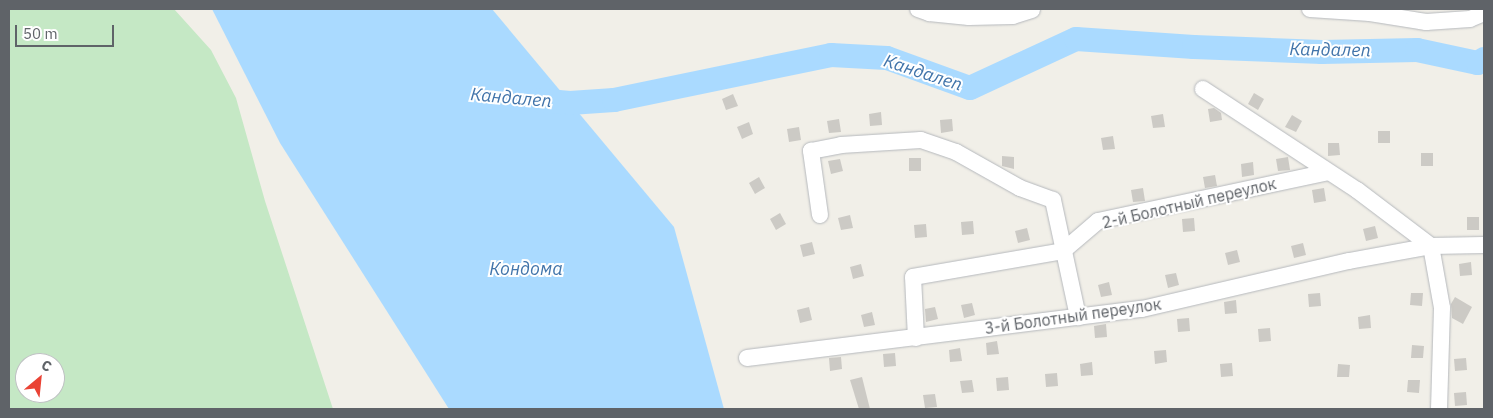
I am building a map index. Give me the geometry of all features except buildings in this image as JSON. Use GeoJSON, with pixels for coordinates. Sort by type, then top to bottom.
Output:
{"type":"FeatureCollection","features":[{"type":"Feature","properties":{"kind":"street"},"geometry":{"type":"LineString","coordinates":[[918,9],[929,13],[969,17],[1013,16],[1032,10]]}},
{"type":"Feature","properties":{"kind":"street"},"geometry":{"type":"LineString","coordinates":[[1310,9],[1370,13],[1426,22],[1470,19],[1484,13]]}},
{"type":"Feature","properties":{"kind":"street"},"geometry":{"type":"LineString","coordinates":[[1203,89],[1357,190],[1431,246],[1442,308],[1439,409]]}},
{"type":"Feature","properties":{"kind":"street"},"geometry":{"type":"LineString","coordinates":[[820,216],[811,151],[841,145],[921,140],[956,152],[1020,188],[1053,200],[1078,317]]}},
{"type":"Feature","properties":{"kind":"street","name":"2-й Болотный переулок"},"geometry":{"type":"LineString","coordinates":[[1063,251],[1098,221],[1328,172]]}},
{"type":"Feature","properties":{"kind":"street","name":"3-й Болотный переулок"},"geometry":{"type":"LineString","coordinates":[[747,358],[1142,308],[1349,260],[1431,246],[1484,245]]}},
{"type":"Feature","properties":{"kind":"street"},"geometry":{"type":"LineString","coordinates":[[916,338],[913,277],[1063,251]]}},
{"type":"Feature","properties":{"kind":"green space"},"geometry":{"type":"Polygon","coordinates":[[[9,9],[174,9],[211,50],[236,98],[265,201],[333,409],[9,409],[9,9]]]}},
{"type":"Feature","properties":{"kind":"water","name":"Кондома"},"geometry":{"type":"Polygon","coordinates":[[[212,9],[492,9],[674,227],[724,409],[449,409],[280,143],[212,9]]]}},
{"type":"Feature","properties":{"kind":"waterway","name":"Кандалеп"},"geometry":{"type":"LineString","coordinates":[[537,100],[570,103],[614,100],[831,55],[887,58],[970,88],[1076,39],[1194,47],[1322,52],[1417,50],[1478,63],[1484,59]]}}]}
